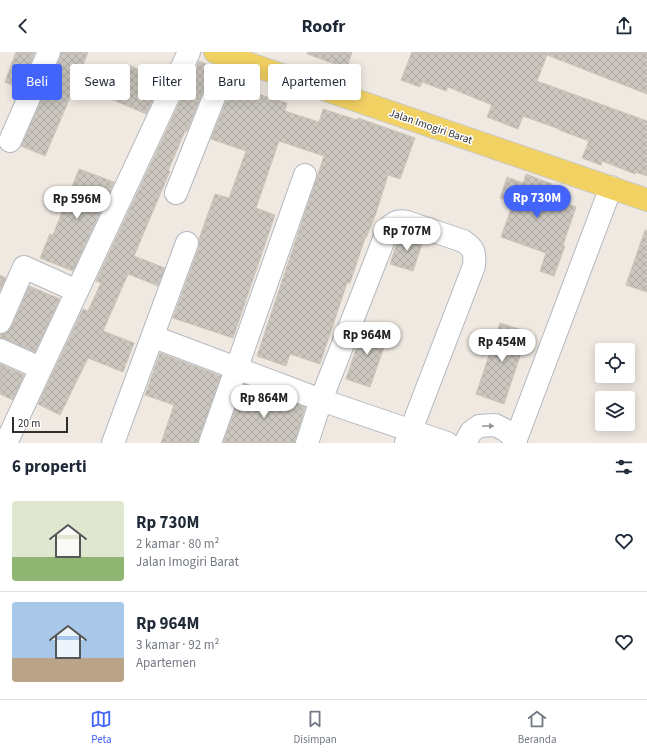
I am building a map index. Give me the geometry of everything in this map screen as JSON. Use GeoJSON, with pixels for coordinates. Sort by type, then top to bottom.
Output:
{"type":"FeatureCollection","features":[{"type":"Feature","properties":{"kind":"main road","name":"Jalan Imogiri Barat"},"geometry":{"type":"LineString","coordinates":[[222,55],[647,200]]}},
{"type":"Feature","properties":{"kind":"street"},"geometry":{"type":"LineString","coordinates":[[10,141],[49,52]]}},
{"type":"Feature","properties":{"kind":"street"},"geometry":{"type":"LineString","coordinates":[[6,443],[189,52]]}},
{"type":"Feature","properties":{"kind":"street"},"geometry":{"type":"LineString","coordinates":[[176,193],[222,55]]}},
{"type":"Feature","properties":{"kind":"street"},"geometry":{"type":"LineString","coordinates":[[210,443],[305,175]]}},
{"type":"Feature","properties":{"kind":"street"},"geometry":{"type":"LineString","coordinates":[[465,443],[471,432],[479,426],[495,425],[505,430],[516,441],[611,188]]}},
{"type":"Feature","properties":{"kind":"street"},"geometry":{"type":"LineString","coordinates":[[307,443],[321,400],[388,229],[392,224],[400,220],[463,241],[471,246],[475,256],[474,266],[408,437]]}},
{"type":"Feature","properties":{"kind":"street"},"geometry":{"type":"LineString","coordinates":[[113,443],[154,337],[187,243]]}},
{"type":"Feature","properties":{"kind":"street"},"geometry":{"type":"LineString","coordinates":[[0,322],[24,267],[77,291]]}},
{"type":"Feature","properties":{"kind":"street"},"geometry":{"type":"LineString","coordinates":[[154,337],[321,400],[408,437],[447,443]]}},
{"type":"Feature","properties":{"kind":"street"},"geometry":{"type":"LineString","coordinates":[[0,350],[40,368]]}},
{"type":"Feature","properties":{"kind":"building"},"geometry":{"type":"Polygon","coordinates":[[[16,52],[35,52],[30,64],[12,64],[12,85],[5,82],[16,52]]]}},
{"type":"Feature","properties":{"kind":"building"},"geometry":{"type":"Polygon","coordinates":[[[61,52],[88,52],[84,64],[70,64],[70,98],[45,156],[21,146],[41,100],[62,100],[62,64],[57,64],[61,52]]]}},
{"type":"Feature","properties":{"kind":"building"},"geometry":{"type":"Polygon","coordinates":[[[308,52],[352,52],[348,64],[336,64],[307,54],[308,52]]]}},
{"type":"Feature","properties":{"kind":"building"},"geometry":{"type":"Polygon","coordinates":[[[412,52],[647,52],[647,94],[547,55],[537,81],[647,121],[647,176],[636,172],[635,174],[602,161],[601,165],[582,158],[589,141],[559,129],[523,116],[518,129],[487,117],[492,105],[448,87],[446,91],[422,82],[420,87],[401,80],[412,52]]]}},
{"type":"Feature","properties":{"kind":"building"},"geometry":{"type":"Polygon","coordinates":[[[199,61],[206,64],[204,64],[204,89],[187,131],[185,131],[168,171],[170,171],[134,256],[165,268],[158,286],[128,274],[103,331],[134,343],[123,372],[88,358],[60,415],[38,404],[83,309],[88,311],[101,283],[96,281],[181,100],[196,100],[196,67],[199,61]]]}},
{"type":"Feature","properties":{"kind":"building"},"geometry":{"type":"Polygon","coordinates":[[[130,66],[138,69],[138,100],[153,100],[146,114],[113,100],[130,100],[130,66]]]}},
{"type":"Feature","properties":{"kind":"building"},"geometry":{"type":"Polygon","coordinates":[[[260,95],[268,97],[268,100],[277,100],[287,103],[285,111],[319,122],[323,109],[357,120],[358,118],[415,138],[400,179],[388,175],[376,213],[365,238],[350,283],[347,283],[320,364],[290,354],[286,366],[257,356],[324,156],[279,141],[256,208],[275,215],[233,338],[173,318],[199,247],[199,239],[215,194],[229,198],[246,151],[211,139],[226,100],[260,100],[260,95]]]}},
{"type":"Feature","properties":{"kind":"building"},"geometry":{"type":"Polygon","coordinates":[[[79,169],[114,182],[73,271],[40,258],[50,234],[53,235],[79,169]]]}},
{"type":"Feature","properties":{"kind":"building"},"geometry":{"type":"Polygon","coordinates":[[[526,174],[552,184],[547,197],[576,207],[563,245],[565,246],[554,276],[540,271],[546,253],[501,237],[513,203],[500,198],[507,177],[523,183],[526,174]]]}},
{"type":"Feature","properties":{"kind":"building"},"geometry":{"type":"Polygon","coordinates":[[[645,230],[647,231],[647,292],[626,285],[645,230]]]}},
{"type":"Feature","properties":{"kind":"building"},"geometry":{"type":"Polygon","coordinates":[[[400,234],[423,241],[413,271],[390,264],[400,234]]]}},
{"type":"Feature","properties":{"kind":"building"},"geometry":{"type":"Polygon","coordinates":[[[0,275],[6,278],[0,291],[0,275]]]}},
{"type":"Feature","properties":{"kind":"building"},"geometry":{"type":"Polygon","coordinates":[[[29,286],[60,299],[35,352],[0,338],[0,334],[7,332],[11,327],[29,286]]]}},
{"type":"Feature","properties":{"kind":"building"},"geometry":{"type":"Polygon","coordinates":[[[500,323],[528,332],[504,404],[476,394],[500,323]]]}},
{"type":"Feature","properties":{"kind":"building"},"geometry":{"type":"Polygon","coordinates":[[[364,325],[389,333],[370,387],[346,379],[364,325]]]}},
{"type":"Feature","properties":{"kind":"building"},"geometry":{"type":"Polygon","coordinates":[[[160,353],[221,376],[198,443],[161,443],[174,405],[145,395],[160,353]]]}},
{"type":"Feature","properties":{"kind":"building"},"geometry":{"type":"Polygon","coordinates":[[[0,364],[24,375],[13,400],[0,394],[0,364]]]}},
{"type":"Feature","properties":{"kind":"building"},"geometry":{"type":"Polygon","coordinates":[[[244,384],[305,407],[295,443],[223,443],[244,384]]]}}]}
